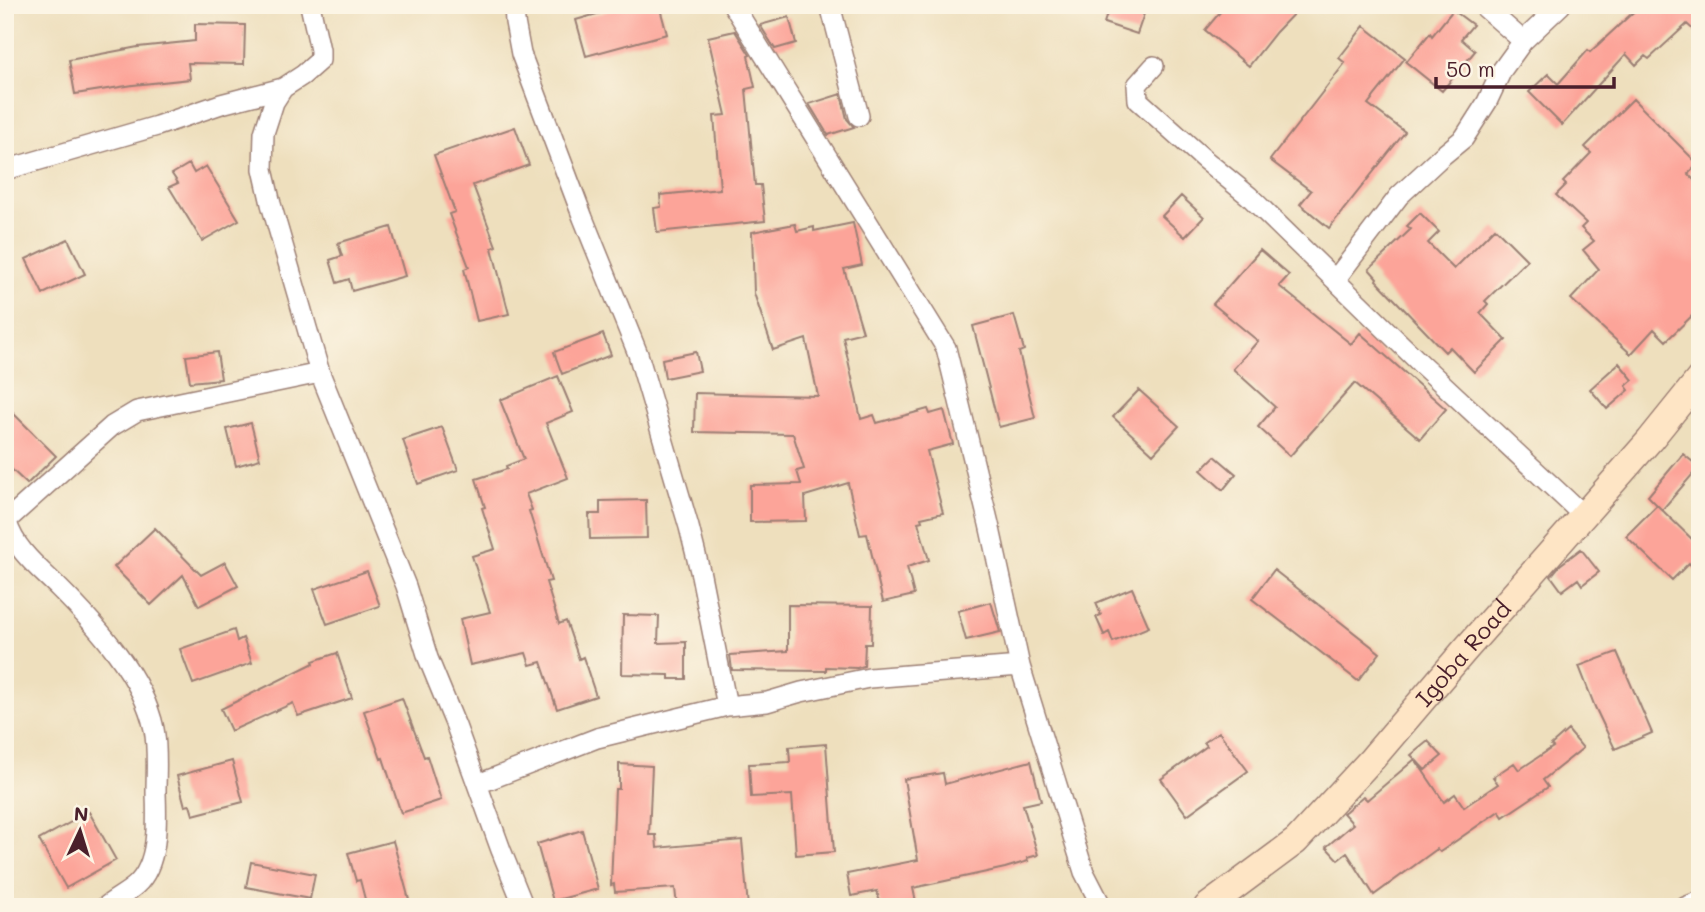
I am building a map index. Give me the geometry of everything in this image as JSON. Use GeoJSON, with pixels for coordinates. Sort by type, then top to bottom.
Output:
{"type":"FeatureCollection","features":[{"type":"Feature","properties":{"kind":"street"},"geometry":{"type":"LineString","coordinates":[[310,5],[320,60],[284,88],[274,102],[264,134],[263,169],[320,373],[406,586],[428,658],[524,907]]}},
{"type":"Feature","properties":{"kind":"street"},"geometry":{"type":"LineString","coordinates":[[514,5],[514,22],[521,54],[638,354],[689,527],[727,706]]}},
{"type":"Feature","properties":{"kind":"street"},"geometry":{"type":"LineString","coordinates":[[733,5],[946,348],[1020,666],[1084,872],[1102,907]]}},
{"type":"Feature","properties":{"kind":"street"},"geometry":{"type":"LineString","coordinates":[[830,5],[859,116]]}},
{"type":"Feature","properties":{"kind":"street"},"geometry":{"type":"LineString","coordinates":[[1482,5],[1523,41]]}},
{"type":"Feature","properties":{"kind":"street"},"geometry":{"type":"LineString","coordinates":[[1335,280],[1399,196],[1464,138],[1477,120],[1502,70],[1523,41],[1561,5]]}},
{"type":"Feature","properties":{"kind":"street"},"geometry":{"type":"LineString","coordinates":[[1154,66],[1136,85],[1138,100],[1249,196],[1419,362],[1584,516]]}},
{"type":"Feature","properties":{"kind":"street"},"geometry":{"type":"LineString","coordinates":[[5,170],[157,126],[221,104],[284,88]]}},
{"type":"Feature","properties":{"kind":"street"},"geometry":{"type":"LineString","coordinates":[[105,907],[138,883],[152,860],[156,797],[154,731],[146,703],[128,669],[76,605],[27,557],[6,522],[112,426],[137,411],[320,373]]}},
{"type":"Feature","properties":{"kind":"street","name":"Igoba Road"},"geometry":{"type":"LineString","coordinates":[[1207,907],[1296,841],[1372,759],[1650,440],[1700,378]]}},
{"type":"Feature","properties":{"kind":"street"},"geometry":{"type":"LineString","coordinates":[[478,784],[597,738],[727,706],[767,702],[869,678],[1020,666]]}},
{"type":"Feature","properties":{"kind":"street"},"geometry":{"type":"LineString","coordinates":[[1685,907],[1700,901]]}},
{"type":"Feature","properties":{"kind":"building"},"geometry":{"type":"Polygon","coordinates":[[[628,5],[659,5],[667,34],[586,56],[576,20],[628,5]]]}},
{"type":"Feature","properties":{"kind":"building"},"geometry":{"type":"Polygon","coordinates":[[[1110,5],[1147,5],[1137,34],[1104,23],[1110,5]]]}},
{"type":"Feature","properties":{"kind":"building"},"geometry":{"type":"Polygon","coordinates":[[[1226,5],[1302,5],[1249,66],[1205,30],[1226,5]]]}},
{"type":"Feature","properties":{"kind":"building"},"geometry":{"type":"Polygon","coordinates":[[[1641,5],[1700,5],[1700,36],[1687,24],[1649,59],[1645,56],[1636,65],[1626,54],[1562,125],[1529,92],[1548,74],[1558,84],[1588,50],[1590,52],[1641,5]]]}},
{"type":"Feature","properties":{"kind":"building"},"geometry":{"type":"Polygon","coordinates":[[[1453,10],[1473,25],[1461,39],[1475,51],[1442,91],[1406,62],[1453,10]]]}},
{"type":"Feature","properties":{"kind":"building"},"geometry":{"type":"Polygon","coordinates":[[[789,17],[796,43],[775,49],[760,25],[789,17]]]}},
{"type":"Feature","properties":{"kind":"building"},"geometry":{"type":"Polygon","coordinates":[[[195,24],[245,25],[244,64],[188,63],[190,79],[75,94],[69,60],[138,47],[195,41],[195,24]]]}},
{"type":"Feature","properties":{"kind":"building"},"geometry":{"type":"Polygon","coordinates":[[[1364,26],[1405,58],[1368,104],[1405,132],[1329,228],[1300,204],[1311,191],[1270,160],[1345,63],[1339,58],[1364,26]]]}},
{"type":"Feature","properties":{"kind":"building"},"geometry":{"type":"Polygon","coordinates":[[[735,31],[750,55],[748,56],[755,87],[746,89],[755,185],[761,185],[765,221],[657,232],[654,208],[661,207],[660,195],[720,189],[714,116],[726,115],[708,37],[735,31]]]}},
{"type":"Feature","properties":{"kind":"building"},"geometry":{"type":"Polygon","coordinates":[[[841,94],[847,119],[854,127],[828,135],[809,104],[841,94]]]}},
{"type":"Feature","properties":{"kind":"building"},"geometry":{"type":"Polygon","coordinates":[[[1633,99],[1698,164],[1688,174],[1700,186],[1700,308],[1666,341],[1654,329],[1631,354],[1571,299],[1599,269],[1583,250],[1594,241],[1581,228],[1586,223],[1556,195],[1566,185],[1563,182],[1591,153],[1585,147],[1633,99]]]}},
{"type":"Feature","properties":{"kind":"building"},"geometry":{"type":"Polygon","coordinates":[[[515,127],[529,165],[473,185],[496,246],[492,248],[509,314],[477,321],[464,269],[469,267],[449,214],[455,212],[434,155],[515,127]]]}},
{"type":"Feature","properties":{"kind":"building"},"geometry":{"type":"Polygon","coordinates":[[[189,164],[194,173],[206,166],[239,220],[202,241],[169,187],[178,183],[172,174],[189,164]]]}},
{"type":"Feature","properties":{"kind":"building"},"geometry":{"type":"Polygon","coordinates":[[[1181,196],[1204,217],[1185,237],[1162,216],[1181,196]]]}},
{"type":"Feature","properties":{"kind":"building"},"geometry":{"type":"Polygon","coordinates":[[[1420,213],[1439,232],[1428,243],[1454,269],[1495,228],[1527,260],[1485,301],[1488,304],[1480,313],[1506,340],[1474,372],[1450,347],[1445,352],[1376,280],[1369,269],[1411,229],[1407,226],[1420,213]]]}},
{"type":"Feature","properties":{"kind":"building"},"geometry":{"type":"Polygon","coordinates":[[[853,223],[862,265],[844,269],[863,332],[843,337],[861,419],[874,415],[877,423],[928,409],[930,414],[944,410],[953,444],[927,451],[943,513],[921,518],[922,521],[918,522],[929,560],[907,567],[914,595],[883,602],[867,534],[860,535],[848,483],[805,496],[806,521],[750,522],[750,485],[801,484],[797,471],[804,469],[793,434],[694,432],[695,393],[818,396],[806,339],[773,350],[754,293],[752,232],[795,224],[797,231],[814,227],[814,231],[853,223]]]}},
{"type":"Feature","properties":{"kind":"building"},"geometry":{"type":"Polygon","coordinates":[[[391,227],[405,276],[352,291],[349,279],[337,283],[330,260],[342,256],[338,243],[391,227]]]}},
{"type":"Feature","properties":{"kind":"building"},"geometry":{"type":"Polygon","coordinates":[[[68,239],[85,274],[43,294],[26,259],[68,239]]]}},
{"type":"Feature","properties":{"kind":"building"},"geometry":{"type":"Polygon","coordinates":[[[1260,250],[1289,275],[1279,286],[1351,344],[1360,333],[1446,409],[1420,439],[1355,383],[1290,456],[1258,427],[1275,407],[1233,369],[1258,341],[1213,304],[1260,250]]]}},
{"type":"Feature","properties":{"kind":"building"},"geometry":{"type":"Polygon","coordinates":[[[1014,315],[1024,350],[1019,352],[1035,418],[999,427],[973,326],[1014,315]]]}},
{"type":"Feature","properties":{"kind":"building"},"geometry":{"type":"Polygon","coordinates":[[[603,334],[611,355],[562,374],[554,352],[603,334]]]}},
{"type":"Feature","properties":{"kind":"building"},"geometry":{"type":"Polygon","coordinates":[[[217,352],[221,379],[190,382],[186,356],[217,352]]]}},
{"type":"Feature","properties":{"kind":"building"},"geometry":{"type":"Polygon","coordinates":[[[696,352],[700,371],[665,378],[662,359],[696,352]]]}},
{"type":"Feature","properties":{"kind":"building"},"geometry":{"type":"Polygon","coordinates":[[[1619,363],[1633,380],[1626,386],[1629,390],[1607,409],[1590,389],[1619,363]]]}},
{"type":"Feature","properties":{"kind":"building"},"geometry":{"type":"Polygon","coordinates":[[[558,376],[573,412],[546,423],[568,478],[526,494],[551,581],[546,582],[559,624],[566,621],[579,659],[583,657],[596,696],[557,709],[541,662],[530,665],[526,653],[470,665],[460,619],[490,612],[472,556],[495,549],[476,479],[507,469],[506,466],[524,459],[500,400],[558,376]]]}},
{"type":"Feature","properties":{"kind":"building"},"geometry":{"type":"Polygon","coordinates":[[[1139,390],[1179,426],[1153,454],[1113,417],[1139,390]]]}},
{"type":"Feature","properties":{"kind":"building"},"geometry":{"type":"Polygon","coordinates":[[[5,405],[56,456],[27,484],[5,463],[5,405]]]}},
{"type":"Feature","properties":{"kind":"building"},"geometry":{"type":"Polygon","coordinates":[[[251,423],[260,459],[236,466],[227,429],[251,423]]]}},
{"type":"Feature","properties":{"kind":"building"},"geometry":{"type":"Polygon","coordinates":[[[442,427],[458,470],[418,484],[403,440],[442,427]]]}},
{"type":"Feature","properties":{"kind":"building"},"geometry":{"type":"Polygon","coordinates":[[[1683,454],[1699,467],[1662,510],[1648,496],[1683,454]]]}},
{"type":"Feature","properties":{"kind":"building"},"geometry":{"type":"Polygon","coordinates":[[[1215,456],[1236,474],[1223,490],[1201,470],[1215,456]]]}},
{"type":"Feature","properties":{"kind":"building"},"geometry":{"type":"Polygon","coordinates":[[[646,500],[647,538],[590,539],[589,514],[600,514],[600,501],[646,500]]]}},
{"type":"Feature","properties":{"kind":"building"},"geometry":{"type":"Polygon","coordinates":[[[1657,505],[1700,547],[1700,575],[1689,563],[1672,580],[1626,536],[1657,505]]]}},
{"type":"Feature","properties":{"kind":"building"},"geometry":{"type":"Polygon","coordinates":[[[155,528],[201,575],[225,562],[238,586],[199,606],[183,575],[151,605],[114,567],[155,528]]]}},
{"type":"Feature","properties":{"kind":"building"},"geometry":{"type":"Polygon","coordinates":[[[1581,549],[1599,572],[1582,585],[1578,579],[1562,591],[1551,576],[1560,565],[1581,549]]]}},
{"type":"Feature","properties":{"kind":"building"},"geometry":{"type":"Polygon","coordinates":[[[1274,570],[1380,653],[1358,681],[1252,599],[1274,570]]]}},
{"type":"Feature","properties":{"kind":"building"},"geometry":{"type":"Polygon","coordinates":[[[367,571],[380,606],[327,624],[314,589],[367,571]]]}},
{"type":"Feature","properties":{"kind":"building"},"geometry":{"type":"Polygon","coordinates":[[[1132,588],[1149,627],[1113,642],[1109,632],[1104,635],[1096,617],[1101,615],[1096,603],[1132,588]]]}},
{"type":"Feature","properties":{"kind":"building"},"geometry":{"type":"Polygon","coordinates":[[[991,602],[1000,632],[966,640],[958,611],[991,602]]]}},
{"type":"Feature","properties":{"kind":"building"},"geometry":{"type":"Polygon","coordinates":[[[788,605],[872,606],[871,644],[865,644],[864,666],[826,667],[826,671],[732,670],[730,655],[788,651],[788,605]]]}},
{"type":"Feature","properties":{"kind":"building"},"geometry":{"type":"Polygon","coordinates":[[[623,615],[659,616],[658,643],[686,642],[686,679],[669,679],[669,675],[622,674],[623,615]]]}},
{"type":"Feature","properties":{"kind":"building"},"geometry":{"type":"Polygon","coordinates":[[[234,630],[237,641],[243,638],[252,663],[193,684],[180,649],[234,630]]]}},
{"type":"Feature","properties":{"kind":"building"},"geometry":{"type":"Polygon","coordinates":[[[1617,652],[1652,733],[1615,749],[1579,666],[1617,652]]]}},
{"type":"Feature","properties":{"kind":"building"},"geometry":{"type":"Polygon","coordinates":[[[337,653],[352,698],[298,716],[293,703],[231,731],[221,709],[314,663],[313,661],[337,653]]]}},
{"type":"Feature","properties":{"kind":"building"},"geometry":{"type":"Polygon","coordinates":[[[402,698],[424,757],[427,756],[441,800],[401,813],[364,711],[402,698]]]}},
{"type":"Feature","properties":{"kind":"building"},"geometry":{"type":"Polygon","coordinates":[[[1568,730],[1583,748],[1543,780],[1548,787],[1503,817],[1499,811],[1440,852],[1437,849],[1374,895],[1347,853],[1338,860],[1326,847],[1353,824],[1343,813],[1363,796],[1367,800],[1415,759],[1444,802],[1455,794],[1464,807],[1498,784],[1493,777],[1514,763],[1519,770],[1553,747],[1551,745],[1568,730]]]}},
{"type":"Feature","properties":{"kind":"building"},"geometry":{"type":"Polygon","coordinates":[[[1219,732],[1248,771],[1187,815],[1161,779],[1207,746],[1204,742],[1219,732]]]}},
{"type":"Feature","properties":{"kind":"building"},"geometry":{"type":"Polygon","coordinates":[[[1428,741],[1442,756],[1425,770],[1411,755],[1428,741]]]}},
{"type":"Feature","properties":{"kind":"building"},"geometry":{"type":"Polygon","coordinates":[[[826,744],[834,852],[796,855],[792,795],[751,797],[749,764],[790,762],[789,747],[826,744]]]}},
{"type":"Feature","properties":{"kind":"building"},"geometry":{"type":"Polygon","coordinates":[[[232,761],[243,802],[193,815],[190,805],[185,806],[177,776],[232,761]]]}},
{"type":"Feature","properties":{"kind":"building"},"geometry":{"type":"Polygon","coordinates":[[[1031,761],[1041,801],[1023,805],[1038,855],[1005,868],[913,888],[917,907],[881,907],[877,891],[851,896],[847,874],[918,860],[904,779],[943,773],[945,784],[1031,761]]]}},
{"type":"Feature","properties":{"kind":"building"},"geometry":{"type":"Polygon","coordinates":[[[619,764],[652,766],[649,835],[656,835],[657,848],[742,840],[748,907],[677,907],[675,888],[615,892],[614,884],[611,885],[615,789],[619,789],[619,764]]]}},
{"type":"Feature","properties":{"kind":"building"},"geometry":{"type":"Polygon","coordinates":[[[89,812],[116,860],[66,888],[39,840],[89,812]]]}},
{"type":"Feature","properties":{"kind":"building"},"geometry":{"type":"Polygon","coordinates":[[[582,830],[598,889],[553,901],[537,844],[582,830]]]}},
{"type":"Feature","properties":{"kind":"building"},"geometry":{"type":"Polygon","coordinates":[[[393,841],[411,907],[367,907],[360,880],[356,881],[348,853],[393,841]]]}},
{"type":"Feature","properties":{"kind":"building"},"geometry":{"type":"Polygon","coordinates":[[[251,862],[315,874],[310,899],[246,887],[251,862]]]}}]}
